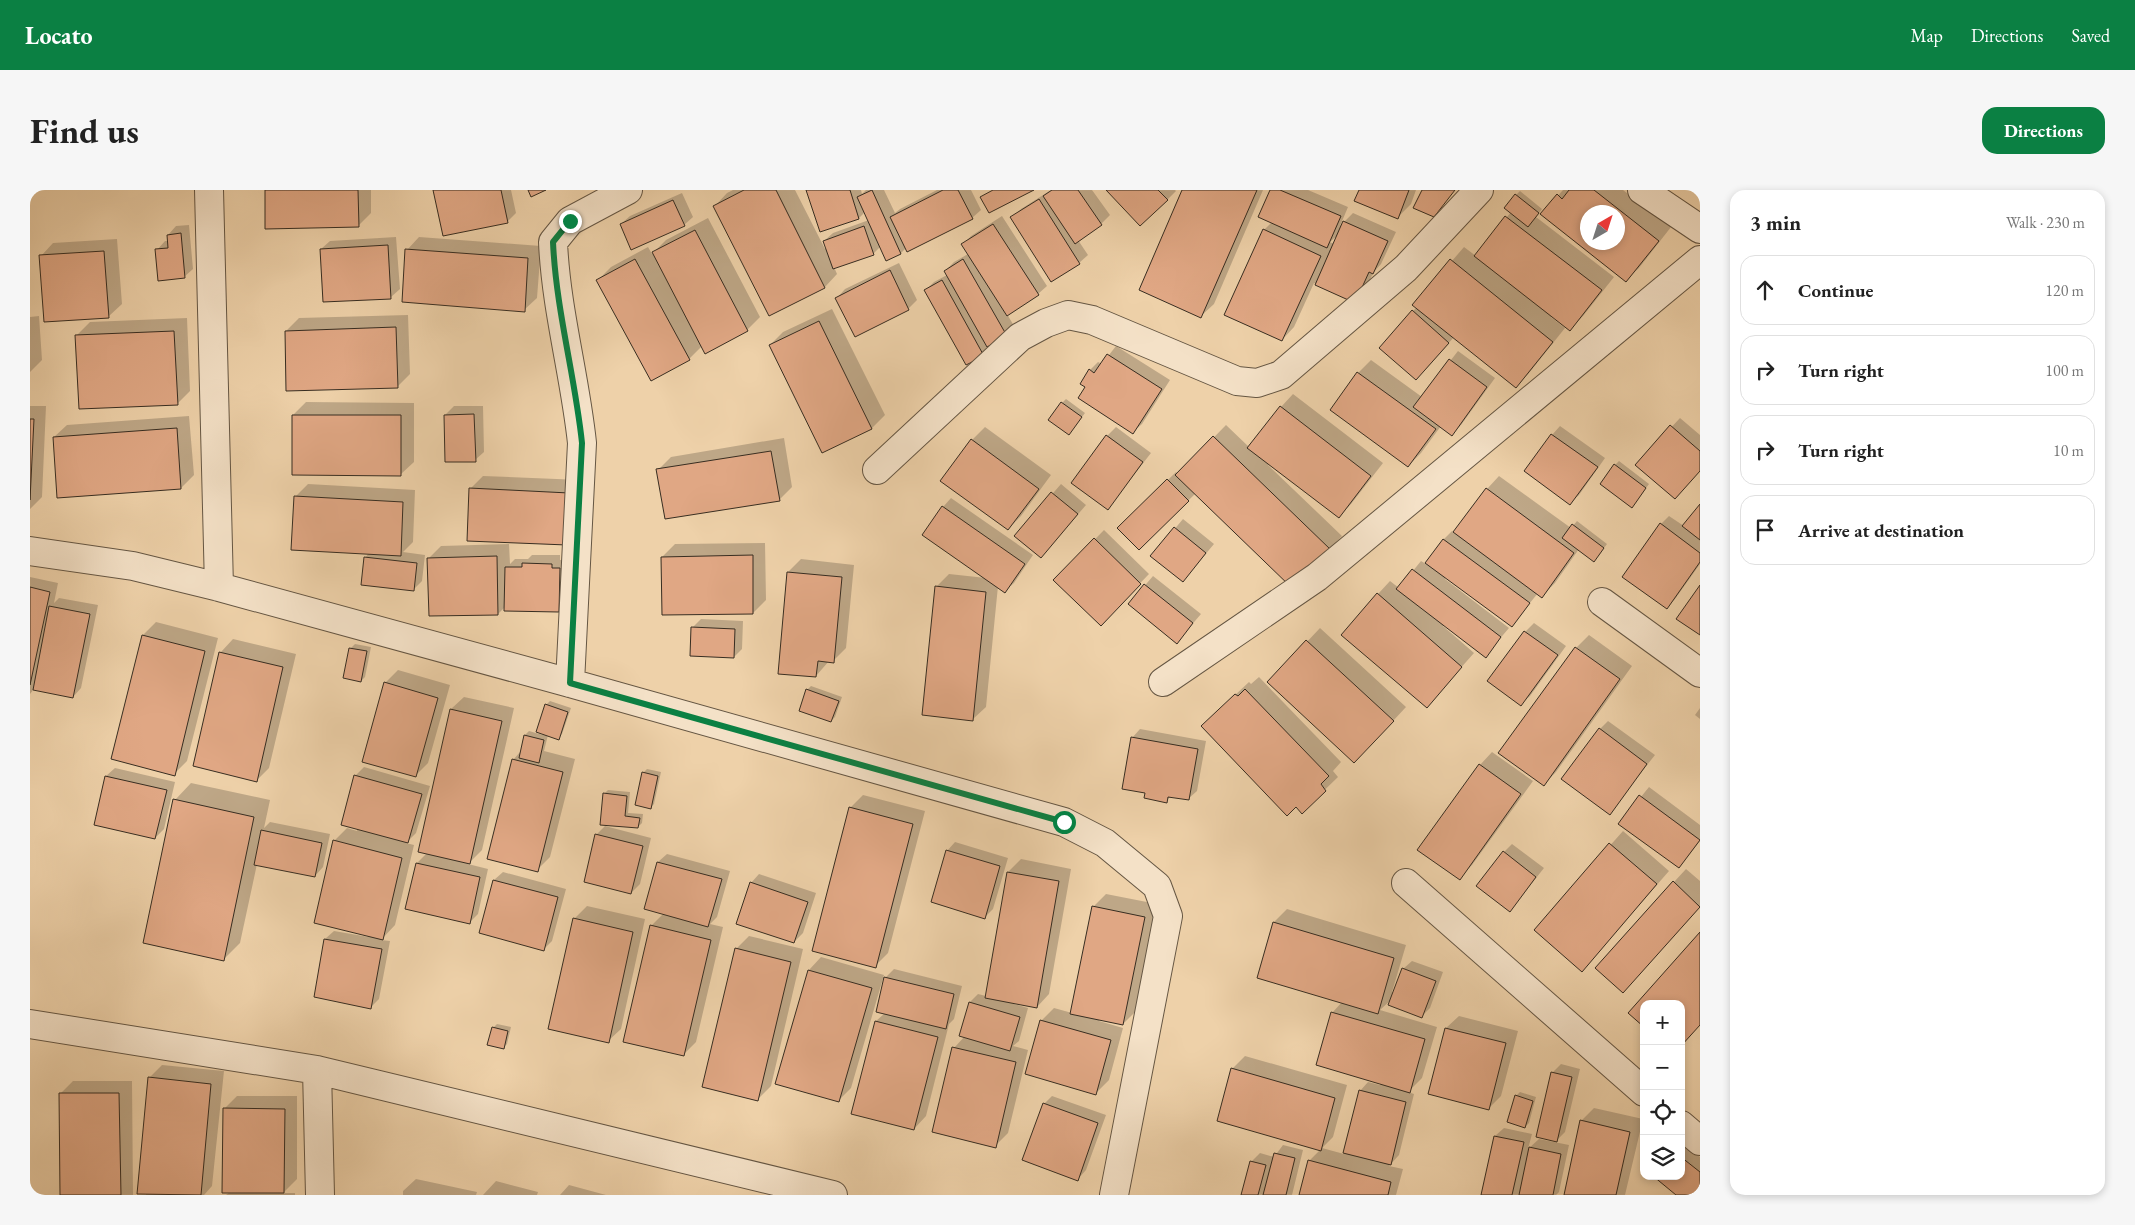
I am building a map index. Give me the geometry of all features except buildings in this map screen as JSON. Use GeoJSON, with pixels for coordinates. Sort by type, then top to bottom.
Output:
{"type":"FeatureCollection","features":[{"type":"Feature","properties":{"kind":"street"},"geometry":{"type":"LineString","coordinates":[[209,190],[219,587]]}},
{"type":"Feature","properties":{"kind":"street"},"geometry":{"type":"LineString","coordinates":[[570,683],[582,443],[578,407],[554,270],[553,242],[570,221],[628,190]]}},
{"type":"Feature","properties":{"kind":"street"},"geometry":{"type":"LineString","coordinates":[[877,470],[1020,337],[1046,323],[1068,315],[1092,320],[1236,381],[1256,383],[1281,375],[1406,268],[1480,190]]}},
{"type":"Feature","properties":{"kind":"street"},"geometry":{"type":"LineString","coordinates":[[1642,190],[1700,229]]}},
{"type":"Feature","properties":{"kind":"street"},"geometry":{"type":"LineString","coordinates":[[1163,682],[1318,577],[1700,260]]}},
{"type":"Feature","properties":{"kind":"street"},"geometry":{"type":"LineString","coordinates":[[30,551],[133,566],[219,587],[570,683],[1064,822],[1105,843],[1157,886],[1168,916],[1114,1195]]}},
{"type":"Feature","properties":{"kind":"street"},"geometry":{"type":"LineString","coordinates":[[1602,602],[1700,673]]}},
{"type":"Feature","properties":{"kind":"street"},"geometry":{"type":"LineString","coordinates":[[1406,884],[1642,1090]]}},
{"type":"Feature","properties":{"kind":"street"},"geometry":{"type":"LineString","coordinates":[[30,1024],[317,1070],[833,1195]]}},
{"type":"Feature","properties":{"kind":"street"},"geometry":{"type":"LineString","coordinates":[[317,1070],[320,1195]]}},
{"type":"Feature","properties":{"kind":"street"},"geometry":{"type":"LineString","coordinates":[[1685,1128],[1700,1141]]}},
{"type":"Feature","properties":{"kind":"route"},"geometry":{"type":"LineString","coordinates":[[570,221],[553,242],[554,270],[578,407],[582,443],[570,683],[1064,822]]}}]}
